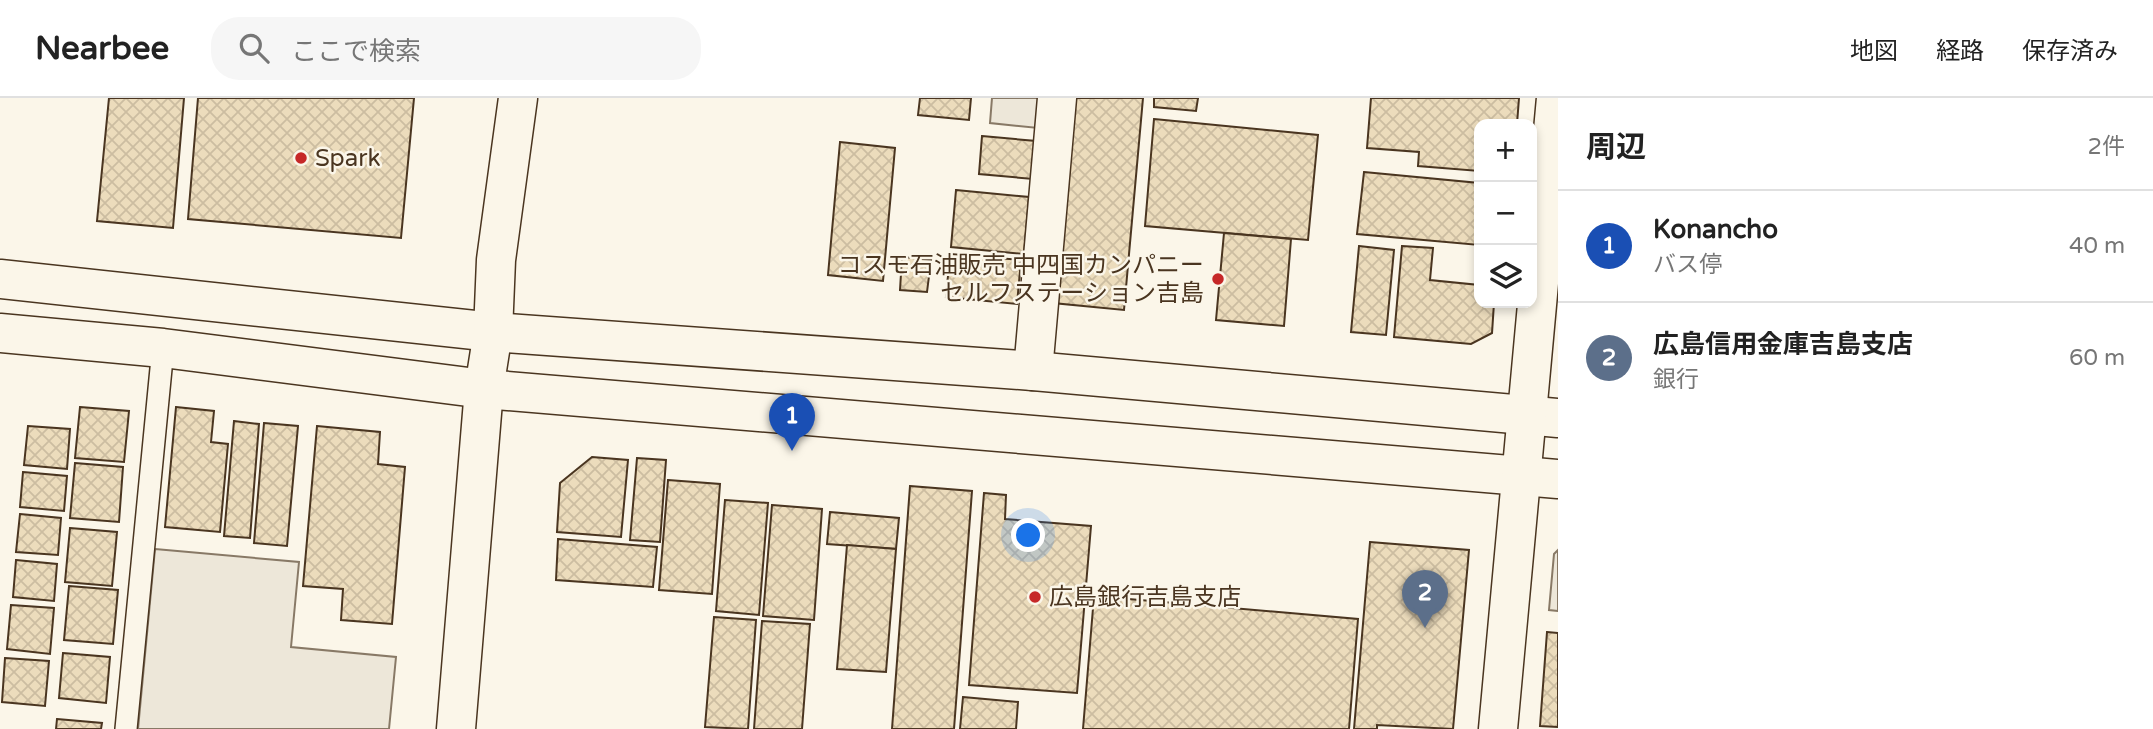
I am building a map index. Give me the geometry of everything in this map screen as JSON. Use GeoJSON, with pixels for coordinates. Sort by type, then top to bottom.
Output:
{"type":"FeatureCollection","features":[{"type":"Feature","properties":{"kind":"street"},"geometry":{"type":"LineString","coordinates":[[456,729],[484,389],[493,332],[496,260],[518,98]]}},
{"type":"Feature","properties":{"kind":"street"},"geometry":{"type":"LineString","coordinates":[[1033,371],[1057,98]]}},
{"type":"Feature","properties":{"kind":"street"},"geometry":{"type":"LineString","coordinates":[[1498,729],[1521,475],[1542,417],[1556,98]]}},
{"type":"Feature","properties":{"kind":"street"},"geometry":{"type":"LineString","coordinates":[[0,279],[493,332],[1033,371],[1542,417]]}},
{"type":"Feature","properties":{"kind":"street"},"geometry":{"type":"LineString","coordinates":[[0,333],[163,348],[484,389],[1558,480]]}},
{"type":"Feature","properties":{"kind":"lane"},"geometry":{"type":"LineString","coordinates":[[126,729],[163,348]]}},
{"type":"Feature","properties":{"kind":"shaded area"},"geometry":{"type":"Polygon","coordinates":[[[992,98],[1042,98],[1038,128],[990,123],[992,98]]]}},
{"type":"Feature","properties":{"kind":"shaded area"},"geometry":{"type":"Polygon","coordinates":[[[155,549],[299,562],[291,647],[396,657],[389,729],[138,729],[155,549]]]}},
{"type":"Feature","properties":{"kind":"shaded area"},"geometry":{"type":"Polygon","coordinates":[[[1558,550],[1558,611],[1549,610],[1554,554],[1558,550]]]}},
{"type":"Feature","properties":{"kind":"building"},"geometry":{"type":"Polygon","coordinates":[[[109,98],[184,98],[173,228],[97,221],[109,98]]]}},
{"type":"Feature","properties":{"kind":"building","name":"Spark"},"geometry":{"type":"Polygon","coordinates":[[[198,98],[414,98],[401,238],[188,219],[198,98]]]}},
{"type":"Feature","properties":{"kind":"building"},"geometry":{"type":"Polygon","coordinates":[[[920,98],[971,98],[969,120],[918,115],[920,98]]]}},
{"type":"Feature","properties":{"kind":"building"},"geometry":{"type":"Polygon","coordinates":[[[1072,98],[1143,98],[1124,310],[1053,303],[1072,98]]]}},
{"type":"Feature","properties":{"kind":"building"},"geometry":{"type":"Polygon","coordinates":[[[1154,98],[1198,98],[1196,111],[1154,107],[1154,98]]]}},
{"type":"Feature","properties":{"kind":"building"},"geometry":{"type":"Polygon","coordinates":[[[1371,98],[1519,98],[1517,119],[1474,119],[1474,171],[1418,166],[1419,152],[1367,148],[1371,98]]]}},
{"type":"Feature","properties":{"kind":"building"},"geometry":{"type":"Polygon","coordinates":[[[1154,119],[1318,135],[1308,240],[1145,226],[1154,119]]]}},
{"type":"Feature","properties":{"kind":"building"},"geometry":{"type":"Polygon","coordinates":[[[982,136],[1036,141],[1033,179],[979,174],[982,136]]]}},
{"type":"Feature","properties":{"kind":"building"},"geometry":{"type":"Polygon","coordinates":[[[840,142],[895,148],[883,281],[828,275],[840,142]]]}},
{"type":"Feature","properties":{"kind":"building"},"geometry":{"type":"Polygon","coordinates":[[[1364,172],[1474,183],[1474,245],[1357,234],[1364,172]]]}},
{"type":"Feature","properties":{"kind":"building"},"geometry":{"type":"Polygon","coordinates":[[[956,190],[1029,197],[1024,254],[951,247],[956,190]]]}},
{"type":"Feature","properties":{"kind":"building"},"geometry":{"type":"Polygon","coordinates":[[[1224,233],[1291,239],[1284,326],[1216,320],[1224,233]]]}},
{"type":"Feature","properties":{"kind":"building"},"geometry":{"type":"Polygon","coordinates":[[[1359,246],[1394,250],[1386,335],[1351,332],[1359,246]]]}},
{"type":"Feature","properties":{"kind":"building"},"geometry":{"type":"Polygon","coordinates":[[[1402,246],[1433,248],[1430,280],[1474,284],[1474,308],[1494,308],[1492,333],[1471,344],[1394,337],[1402,246]]]}},
{"type":"Feature","properties":{"kind":"building"},"geometry":{"type":"Polygon","coordinates":[[[950,254],[1021,260],[1017,304],[946,297],[950,254]]]}},
{"type":"Feature","properties":{"kind":"building"},"geometry":{"type":"Polygon","coordinates":[[[902,257],[931,260],[927,292],[900,290],[902,257]]]}},
{"type":"Feature","properties":{"kind":"building"},"geometry":{"type":"Polygon","coordinates":[[[80,407],[129,411],[124,462],[75,458],[80,407]]]}},
{"type":"Feature","properties":{"kind":"building"},"geometry":{"type":"Polygon","coordinates":[[[176,407],[214,411],[211,442],[228,444],[220,532],[165,527],[176,407]]]}},
{"type":"Feature","properties":{"kind":"building"},"geometry":{"type":"Polygon","coordinates":[[[234,421],[259,424],[250,538],[224,536],[234,421]]]}},
{"type":"Feature","properties":{"kind":"building"},"geometry":{"type":"Polygon","coordinates":[[[264,423],[298,426],[287,546],[254,543],[264,423]]]}},
{"type":"Feature","properties":{"kind":"building"},"geometry":{"type":"Polygon","coordinates":[[[28,426],[70,429],[67,469],[24,465],[28,426]]]}},
{"type":"Feature","properties":{"kind":"building"},"geometry":{"type":"Polygon","coordinates":[[[317,426],[380,432],[378,464],[405,467],[392,624],[341,620],[343,589],[303,586],[317,426]]]}},
{"type":"Feature","properties":{"kind":"building"},"geometry":{"type":"Polygon","coordinates":[[[592,457],[628,460],[621,537],[557,532],[560,483],[592,457]]]}},
{"type":"Feature","properties":{"kind":"building"},"geometry":{"type":"Polygon","coordinates":[[[637,458],[666,460],[660,542],[630,540],[637,458]]]}},
{"type":"Feature","properties":{"kind":"building"},"geometry":{"type":"Polygon","coordinates":[[[75,463],[123,467],[119,522],[70,518],[75,463]]]}},
{"type":"Feature","properties":{"kind":"building"},"geometry":{"type":"Polygon","coordinates":[[[23,472],[67,476],[64,511],[20,507],[23,472]]]}},
{"type":"Feature","properties":{"kind":"building"},"geometry":{"type":"Polygon","coordinates":[[[668,480],[720,484],[712,594],[659,590],[668,480]]]}},
{"type":"Feature","properties":{"kind":"building"},"geometry":{"type":"Polygon","coordinates":[[[910,486],[972,491],[954,729],[892,729],[910,486]]]}},
{"type":"Feature","properties":{"kind":"building"},"geometry":{"type":"Polygon","coordinates":[[[984,493],[1006,495],[1005,519],[1091,526],[1077,693],[969,685],[984,493]]]}},
{"type":"Feature","properties":{"kind":"building"},"geometry":{"type":"Polygon","coordinates":[[[725,500],[768,503],[759,615],[716,611],[725,500]]]}},
{"type":"Feature","properties":{"kind":"building"},"geometry":{"type":"Polygon","coordinates":[[[772,505],[822,509],[814,620],[763,616],[772,505]]]}},
{"type":"Feature","properties":{"kind":"building"},"geometry":{"type":"Polygon","coordinates":[[[830,512],[899,518],[896,549],[827,544],[830,512]]]}},
{"type":"Feature","properties":{"kind":"building"},"geometry":{"type":"Polygon","coordinates":[[[20,514],[61,518],[58,555],[16,552],[20,514]]]}},
{"type":"Feature","properties":{"kind":"building"},"geometry":{"type":"Polygon","coordinates":[[[70,528],[117,532],[112,586],[65,582],[70,528]]]}},
{"type":"Feature","properties":{"kind":"building"},"geometry":{"type":"Polygon","coordinates":[[[558,539],[657,547],[653,587],[556,580],[558,539]]]}},
{"type":"Feature","properties":{"kind":"building"},"geometry":{"type":"Polygon","coordinates":[[[1370,542],[1469,550],[1453,729],[1377,725],[1377,729],[1354,729],[1370,542]]]}},
{"type":"Feature","properties":{"kind":"building"},"geometry":{"type":"Polygon","coordinates":[[[847,545],[896,549],[886,672],[837,669],[847,545]]]}},
{"type":"Feature","properties":{"kind":"building"},"geometry":{"type":"Polygon","coordinates":[[[16,560],[57,564],[54,601],[13,597],[16,560]]]}},
{"type":"Feature","properties":{"kind":"building"},"geometry":{"type":"Polygon","coordinates":[[[69,586],[118,590],[113,644],[64,640],[69,586]]]}},
{"type":"Feature","properties":{"kind":"building"},"geometry":{"type":"Polygon","coordinates":[[[1094,596],[1358,619],[1349,729],[1083,729],[1094,596]]]}},
{"type":"Feature","properties":{"kind":"building"},"geometry":{"type":"Polygon","coordinates":[[[11,605],[54,608],[50,654],[7,649],[11,605]]]}},
{"type":"Feature","properties":{"kind":"building"},"geometry":{"type":"Polygon","coordinates":[[[714,617],[756,620],[748,729],[705,727],[714,617]]]}},
{"type":"Feature","properties":{"kind":"building"},"geometry":{"type":"Polygon","coordinates":[[[762,621],[810,624],[802,729],[754,729],[762,621]]]}},
{"type":"Feature","properties":{"kind":"building"},"geometry":{"type":"Polygon","coordinates":[[[1547,632],[1558,633],[1558,727],[1540,726],[1547,632]]]}},
{"type":"Feature","properties":{"kind":"building"},"geometry":{"type":"Polygon","coordinates":[[[63,653],[110,657],[106,703],[59,698],[63,653]]]}},
{"type":"Feature","properties":{"kind":"building"},"geometry":{"type":"Polygon","coordinates":[[[5,658],[49,661],[45,706],[2,702],[5,658]]]}},
{"type":"Feature","properties":{"kind":"building"},"geometry":{"type":"Polygon","coordinates":[[[963,697],[1018,702],[1016,729],[960,729],[963,697]]]}},
{"type":"Feature","properties":{"kind":"building"},"geometry":{"type":"Polygon","coordinates":[[[57,719],[102,723],[101,729],[56,729],[57,719]]]}},
{"type":"Feature","properties":{"kind":"place","name":"Spark"},"geometry":{"type":"Point","coordinates":[301,158]}},
{"type":"Feature","properties":{"kind":"place","name":"コスモ石油販売 中四国カンパニー セルフステーション吉島"},"geometry":{"type":"Point","coordinates":[1218,279]}},
{"type":"Feature","properties":{"kind":"place","name":"Konancho"},"geometry":{"type":"Point","coordinates":[792,451]}},
{"type":"Feature","properties":{"kind":"place","name":"広島銀行吉島支店"},"geometry":{"type":"Point","coordinates":[1035,597]}},
{"type":"Feature","properties":{"kind":"place","name":"広島信用金庫吉島支店"},"geometry":{"type":"Point","coordinates":[1425,628]}}]}
